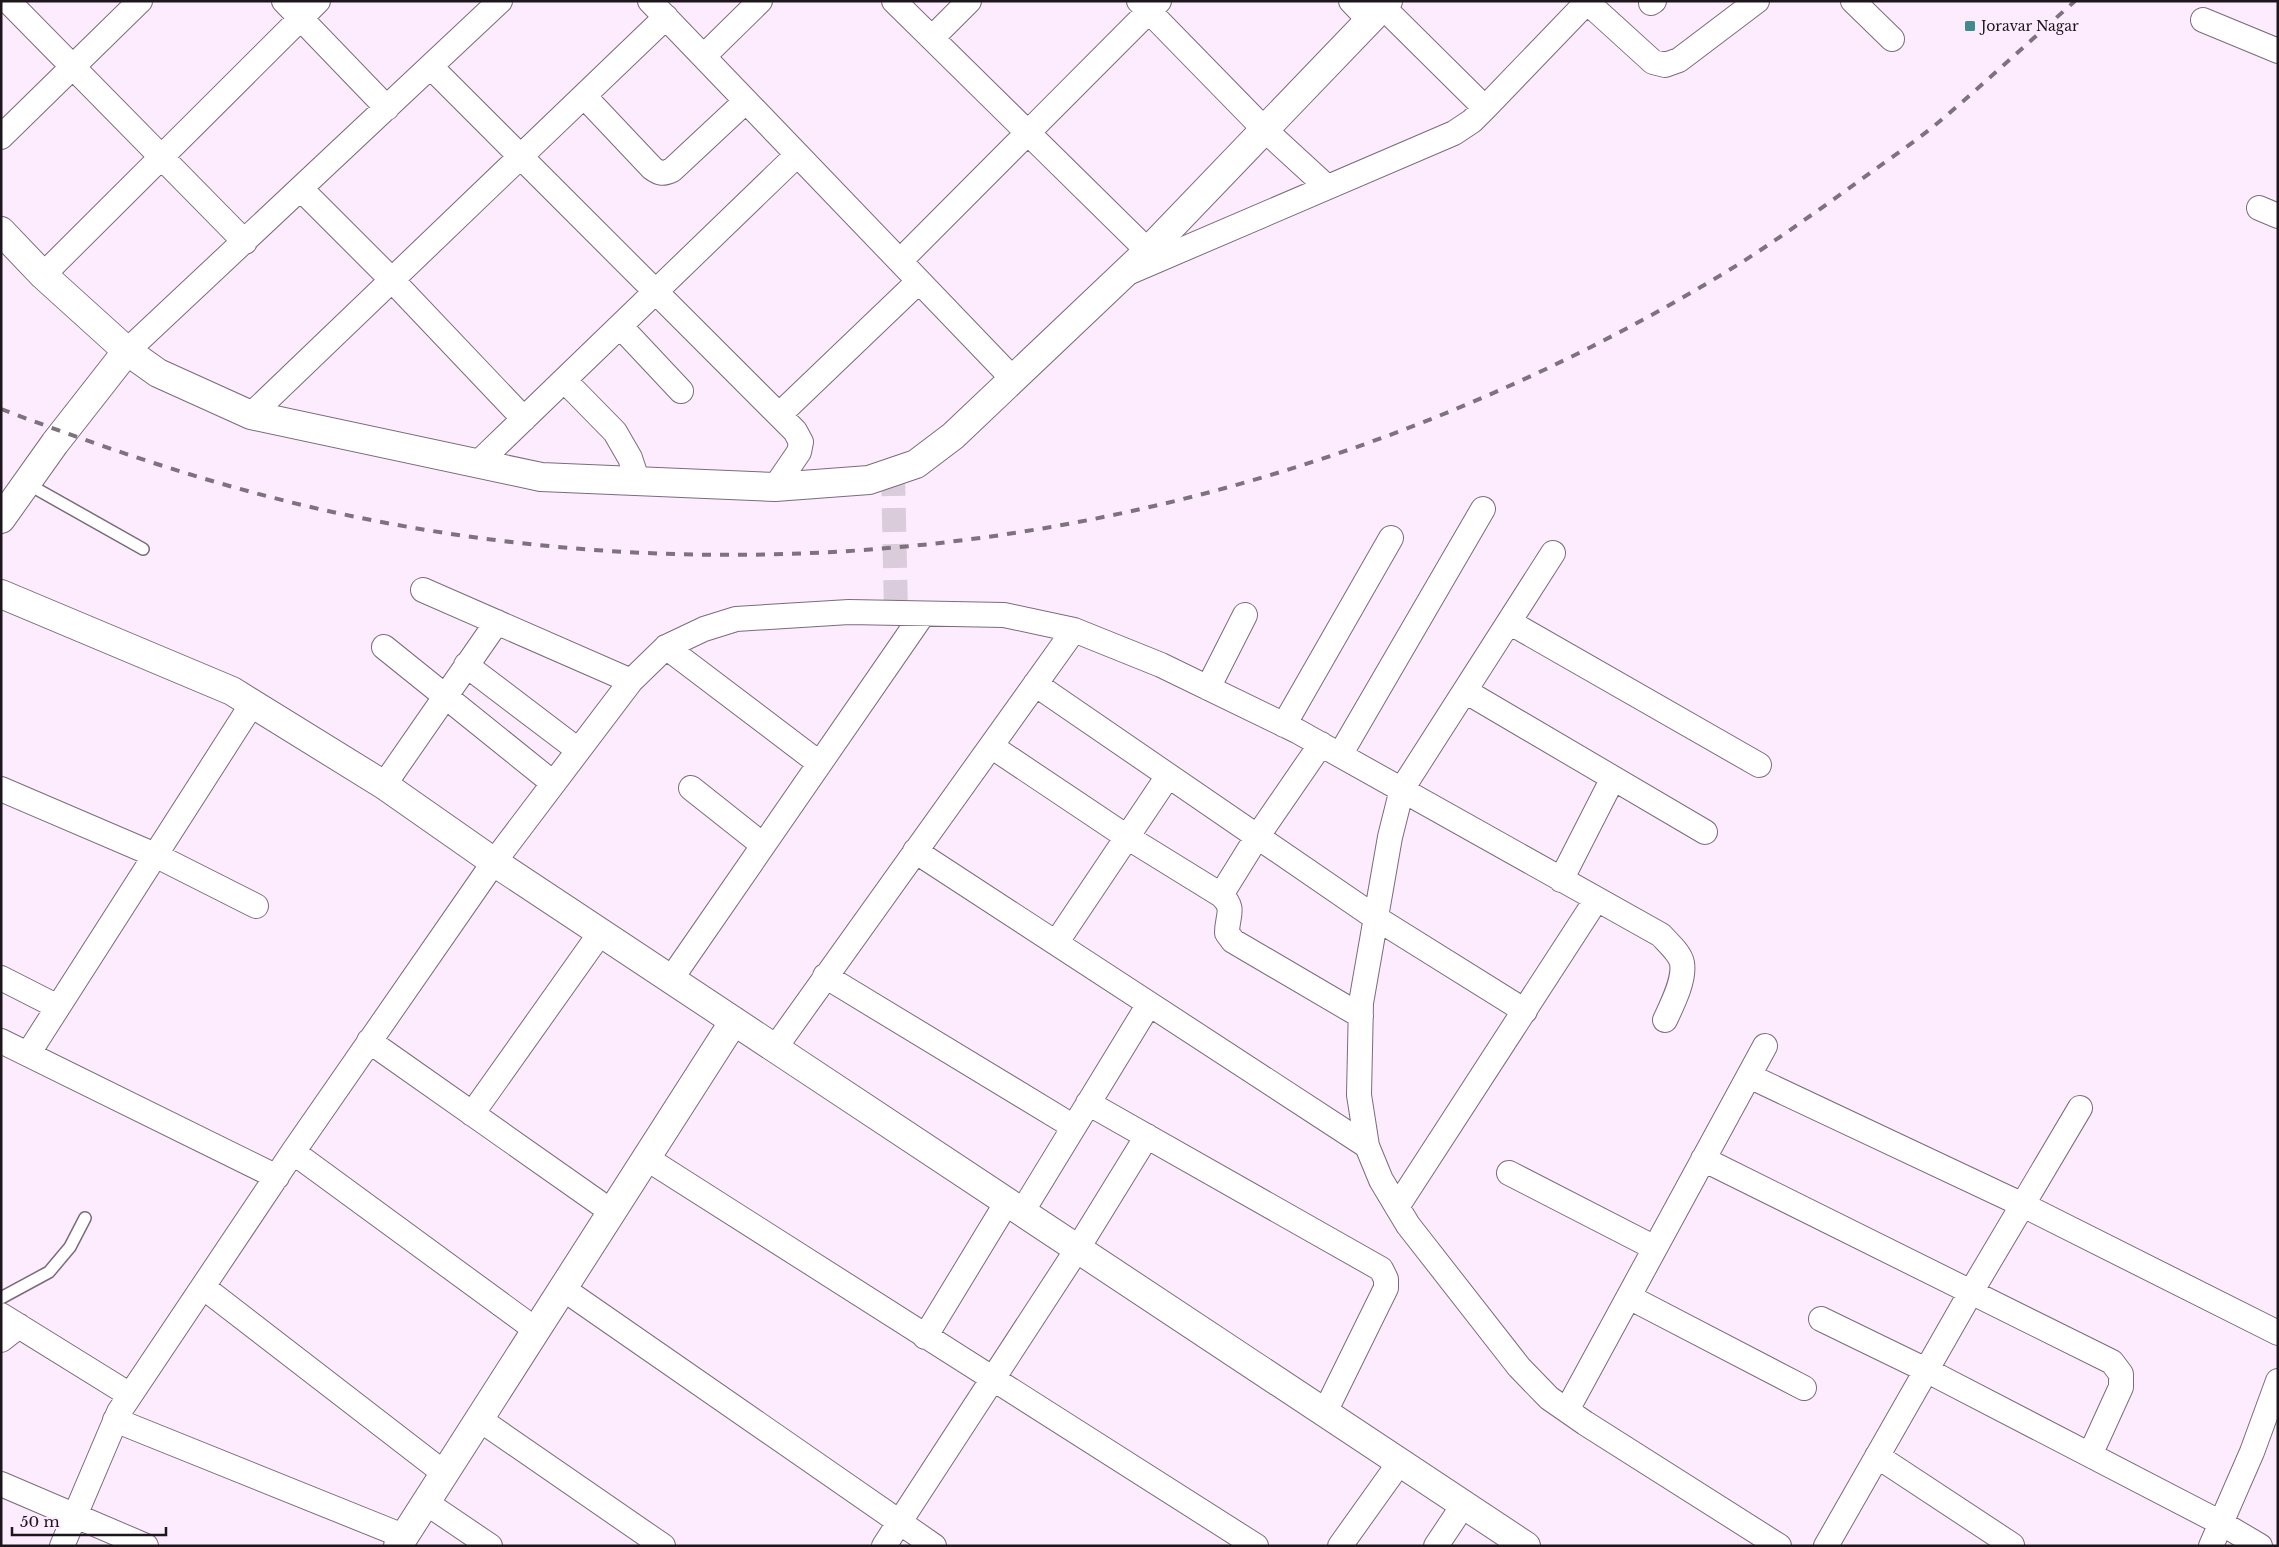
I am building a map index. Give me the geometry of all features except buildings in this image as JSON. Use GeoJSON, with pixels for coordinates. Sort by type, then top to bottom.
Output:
{"type":"FeatureCollection","features":[{"type":"Feature","properties":{"kind":"street"},"geometry":{"type":"LineString","coordinates":[[8,1],[245,242]]}},
{"type":"Feature","properties":{"kind":"street"},"geometry":{"type":"LineString","coordinates":[[1,137],[140,1]]}},
{"type":"Feature","properties":{"kind":"street"},"geometry":{"type":"LineString","coordinates":[[284,1],[387,108]]}},
{"type":"Feature","properties":{"kind":"street"},"geometry":{"type":"LineString","coordinates":[[43,275],[318,1]]}},
{"type":"Feature","properties":{"kind":"street"},"geometry":{"type":"LineString","coordinates":[[1,519],[26,483],[127,351],[500,1]]}},
{"type":"Feature","properties":{"kind":"street"},"geometry":{"type":"LineString","coordinates":[[704,56],[760,1]]}},
{"type":"Feature","properties":{"kind":"street"},"geometry":{"type":"LineString","coordinates":[[894,1],[1148,250]]}},
{"type":"Feature","properties":{"kind":"street"},"geometry":{"type":"LineString","coordinates":[[932,38],[969,1]]}},
{"type":"Feature","properties":{"kind":"street"},"geometry":{"type":"LineString","coordinates":[[1121,276],[1454,133],[1472,121],[1588,2],[1653,62],[1664,66],[1679,60],[1757,1]]}},
{"type":"Feature","properties":{"kind":"street"},"geometry":{"type":"LineString","coordinates":[[1853,1],[1892,39]]}},
{"type":"Feature","properties":{"kind":"street"},"geometry":{"type":"LineString","coordinates":[[900,261],[1028,132],[1149,5],[1265,130],[1327,187]]}},
{"type":"Feature","properties":{"kind":"street"},"geometry":{"type":"LineString","coordinates":[[1,231],[43,275],[127,351],[158,373],[250,415],[541,477],[775,487],[869,480],[916,464],[953,436],[1148,250],[1265,130],[1373,7],[1485,108]]}},
{"type":"Feature","properties":{"kind":"street"},"geometry":{"type":"LineString","coordinates":[[250,415],[584,96],[658,9],[1013,379]]}},
{"type":"Feature","properties":{"kind":"street"},"geometry":{"type":"LineString","coordinates":[[2203,20],[2276,50]]}},
{"type":"Feature","properties":{"kind":"street"},"geometry":{"type":"LineString","coordinates":[[431,66],[795,431],[801,442],[799,452],[775,487]]}},
{"type":"Feature","properties":{"kind":"street"},"geometry":{"type":"LineString","coordinates":[[584,96],[652,168],[664,174],[672,170],[746,100]]}},
{"type":"Feature","properties":{"kind":"street"},"geometry":{"type":"LineString","coordinates":[[477,464],[797,155]]}},
{"type":"Feature","properties":{"kind":"street"},"geometry":{"type":"LineString","coordinates":[[301,189],[392,280],[524,419]]}},
{"type":"Feature","properties":{"kind":"street"},"geometry":{"type":"LineString","coordinates":[[779,415],[919,281]]}},
{"type":"Feature","properties":{"kind":"street"},"geometry":{"type":"LineString","coordinates":[[620,326],[681,391]]}},
{"type":"Feature","properties":{"kind":"street"},"geometry":{"type":"LineString","coordinates":[[564,380],[615,432],[630,458],[638,482]]}},
{"type":"Feature","properties":{"kind":"street"},"geometry":{"type":"LineString","coordinates":[[1221,895],[1257,836],[1330,750],[1483,509]]}},
{"type":"Feature","properties":{"kind":"street"},"geometry":{"type":"LineString","coordinates":[[1284,725],[1391,538]]}},
{"type":"Feature","properties":{"kind":"street"},"geometry":{"type":"LineString","coordinates":[[1553,553],[1402,789],[1390,837],[1361,1003],[1359,1095],[1367,1146],[1381,1180],[1408,1225],[1519,1367],[1549,1398],[1779,1546]]}},
{"type":"Feature","properties":{"kind":"street"},"geometry":{"type":"LineString","coordinates":[[423,590],[631,681]]}},
{"type":"Feature","properties":{"kind":"street"},"geometry":{"type":"LineString","coordinates":[[1,594],[232,692],[384,785],[494,862],[1526,1546]]}},
{"type":"Feature","properties":{"kind":"street"},"geometry":{"type":"LineString","coordinates":[[62,1546],[115,1420],[130,1395],[293,1152],[494,862],[631,681],[666,647],[704,629],[736,619],[849,612],[1004,615],[1074,630],[1161,665],[1284,725],[1402,789],[1661,935],[1677,953],[1682,964],[1680,986],[1665,1020]]}},
{"type":"Feature","properties":{"kind":"street"},"geometry":{"type":"LineString","coordinates":[[671,979],[924,614]]}},
{"type":"Feature","properties":{"kind":"street"},"geometry":{"type":"LineString","coordinates":[[1208,688],[1245,615]]}},
{"type":"Feature","properties":{"kind":"street"},"geometry":{"type":"LineString","coordinates":[[384,785],[496,622]]}},
{"type":"Feature","properties":{"kind":"street"},"geometry":{"type":"LineString","coordinates":[[1509,622],[1758,765]]}},
{"type":"Feature","properties":{"kind":"street"},"geometry":{"type":"LineString","coordinates":[[776,1048],[825,976],[1074,630]]}},
{"type":"Feature","properties":{"kind":"street"},"geometry":{"type":"LineString","coordinates":[[384,647],[553,783]]}},
{"type":"Feature","properties":{"kind":"street"},"geometry":{"type":"LineString","coordinates":[[666,647],[819,763]]}},
{"type":"Feature","properties":{"kind":"street"},"geometry":{"type":"LineString","coordinates":[[466,665],[578,750]]}},
{"type":"Feature","properties":{"kind":"street"},"geometry":{"type":"LineString","coordinates":[[1035,684],[1376,918],[1524,1010]]}},
{"type":"Feature","properties":{"kind":"street"},"geometry":{"type":"LineString","coordinates":[[1465,691],[1706,832]]}},
{"type":"Feature","properties":{"kind":"street"},"geometry":{"type":"LineString","coordinates":[[28,1054],[252,704]]}},
{"type":"Feature","properties":{"kind":"street"},"geometry":{"type":"LineString","coordinates":[[991,746],[1127,837],[1221,895],[1229,903],[1231,911],[1228,933],[1232,940],[1361,1016]]}},
{"type":"Feature","properties":{"kind":"street"},"geometry":{"type":"LineString","coordinates":[[1056,943],[1168,776]]}},
{"type":"Feature","properties":{"kind":"street"},"geometry":{"type":"LineString","coordinates":[[1561,880],[1613,778]]}},
{"type":"Feature","properties":{"kind":"street"},"geometry":{"type":"LineString","coordinates":[[690,788],[763,845]]}},
{"type":"Feature","properties":{"kind":"street"},"geometry":{"type":"LineString","coordinates":[[1,789],[155,855],[256,906]]}},
{"type":"Feature","properties":{"kind":"street"},"geometry":{"type":"LineString","coordinates":[[915,851],[1367,1146]]}},
{"type":"Feature","properties":{"kind":"street"},"geometry":{"type":"LineString","coordinates":[[1398,1207],[1596,900]]}},
{"type":"Feature","properties":{"kind":"street"},"geometry":{"type":"LineString","coordinates":[[472,1114],[601,932]]}},
{"type":"Feature","properties":{"kind":"street"},"geometry":{"type":"LineString","coordinates":[[825,976],[1074,1127]]}},
{"type":"Feature","properties":{"kind":"street"},"geometry":{"type":"LineString","coordinates":[[1,978],[58,1008]]}},
{"type":"Feature","properties":{"kind":"street"},"geometry":{"type":"LineString","coordinates":[[925,1337],[1015,1207],[1074,1127],[1149,1004]]}},
{"type":"Feature","properties":{"kind":"street"},"geometry":{"type":"LineString","coordinates":[[115,1420],[400,1541],[734,1021]]}},
{"type":"Feature","properties":{"kind":"street"},"geometry":{"type":"LineString","coordinates":[[1,1041],[277,1177]]}},
{"type":"Feature","properties":{"kind":"street"},"geometry":{"type":"LineString","coordinates":[[369,1041],[612,1212]]}},
{"type":"Feature","properties":{"kind":"street"},"geometry":{"type":"LineString","coordinates":[[1567,1410],[1765,1046]]}},
{"type":"Feature","properties":{"kind":"street"},"geometry":{"type":"LineString","coordinates":[[1749,1076],[2023,1205],[2278,1333]]}},
{"type":"Feature","properties":{"kind":"street"},"geometry":{"type":"LineString","coordinates":[[1088,1103],[1381,1269],[1386,1279],[1386,1288],[1325,1412]]}},
{"type":"Feature","properties":{"kind":"street"},"geometry":{"type":"LineString","coordinates":[[1826,1546],[1971,1292],[2080,1108]]}},
{"type":"Feature","properties":{"kind":"street"},"geometry":{"type":"LineString","coordinates":[[884,1546],[1078,1248],[1147,1136]]}},
{"type":"Feature","properties":{"kind":"street"},"geometry":{"type":"LineString","coordinates":[[293,1152],[536,1330]]}},
{"type":"Feature","properties":{"kind":"street"},"geometry":{"type":"LineString","coordinates":[[646,1158],[992,1380],[1256,1546]]}},
{"type":"Feature","properties":{"kind":"street"},"geometry":{"type":"LineString","coordinates":[[1704,1159],[2112,1362],[2121,1374],[2121,1387],[2090,1455]]}},
{"type":"Feature","properties":{"kind":"street"},"geometry":{"type":"LineString","coordinates":[[1509,1173],[1655,1248]]}},
{"type":"Feature","properties":{"kind":"street"},"geometry":{"type":"LineString","coordinates":[[203,1287],[444,1473]]}},
{"type":"Feature","properties":{"kind":"street"},"geometry":{"type":"LineString","coordinates":[[562,1288],[934,1546]]}},
{"type":"Feature","properties":{"kind":"street"},"geometry":{"type":"LineString","coordinates":[[1629,1297],[1804,1388]]}},
{"type":"Feature","properties":{"kind":"street"},"geometry":{"type":"LineString","coordinates":[[1821,1319],[1926,1370],[2221,1523],[2260,1546]]}},
{"type":"Feature","properties":{"kind":"street"},"geometry":{"type":"LineString","coordinates":[[7,1327],[130,1395]]}},
{"type":"Feature","properties":{"kind":"street"},"geometry":{"type":"LineString","coordinates":[[2211,1546],[2276,1393]]}},
{"type":"Feature","properties":{"kind":"street"},"geometry":{"type":"LineString","coordinates":[[479,1419],[663,1546]]}},
{"type":"Feature","properties":{"kind":"street"},"geometry":{"type":"LineString","coordinates":[[1878,1456],[2012,1545]]}},
{"type":"Feature","properties":{"kind":"street"},"geometry":{"type":"LineString","coordinates":[[1340,1546],[1400,1462]]}},
{"type":"Feature","properties":{"kind":"street"},"geometry":{"type":"LineString","coordinates":[[1,1484],[76,1514],[146,1546]]}},
{"type":"Feature","properties":{"kind":"street"},"geometry":{"type":"LineString","coordinates":[[426,1502],[490,1546]]}},
{"type":"Feature","properties":{"kind":"street"},"geometry":{"type":"LineString","coordinates":[[1436,1546],[1464,1504]]}},
{"type":"Feature","properties":{"kind":"lane"},"geometry":{"type":"LineString","coordinates":[[26,483],[143,548]]}},
{"type":"Feature","properties":{"kind":"lane"},"geometry":{"type":"LineString","coordinates":[[1,1298],[49,1272],[70,1247],[85,1218]]}},
{"type":"Feature","properties":{"kind":"tunnel"},"geometry":{"type":"LineString","coordinates":[[893,472],[896,613]]}},
{"type":"Feature","properties":{"kind":"railway"},"geometry":{"type":"LineString","coordinates":[[1,409],[132,456],[265,496],[356,517],[536,545],[716,555],[895,548],[1072,523],[1245,482],[1415,425],[1580,352],[1739,264],[1815,213],[1930,129],[2075,1]]}},
{"type":"Feature","properties":{"kind":"place","name":"Joravar Nagar"},"geometry":{"type":"Point","coordinates":[1970,26]}}]}
